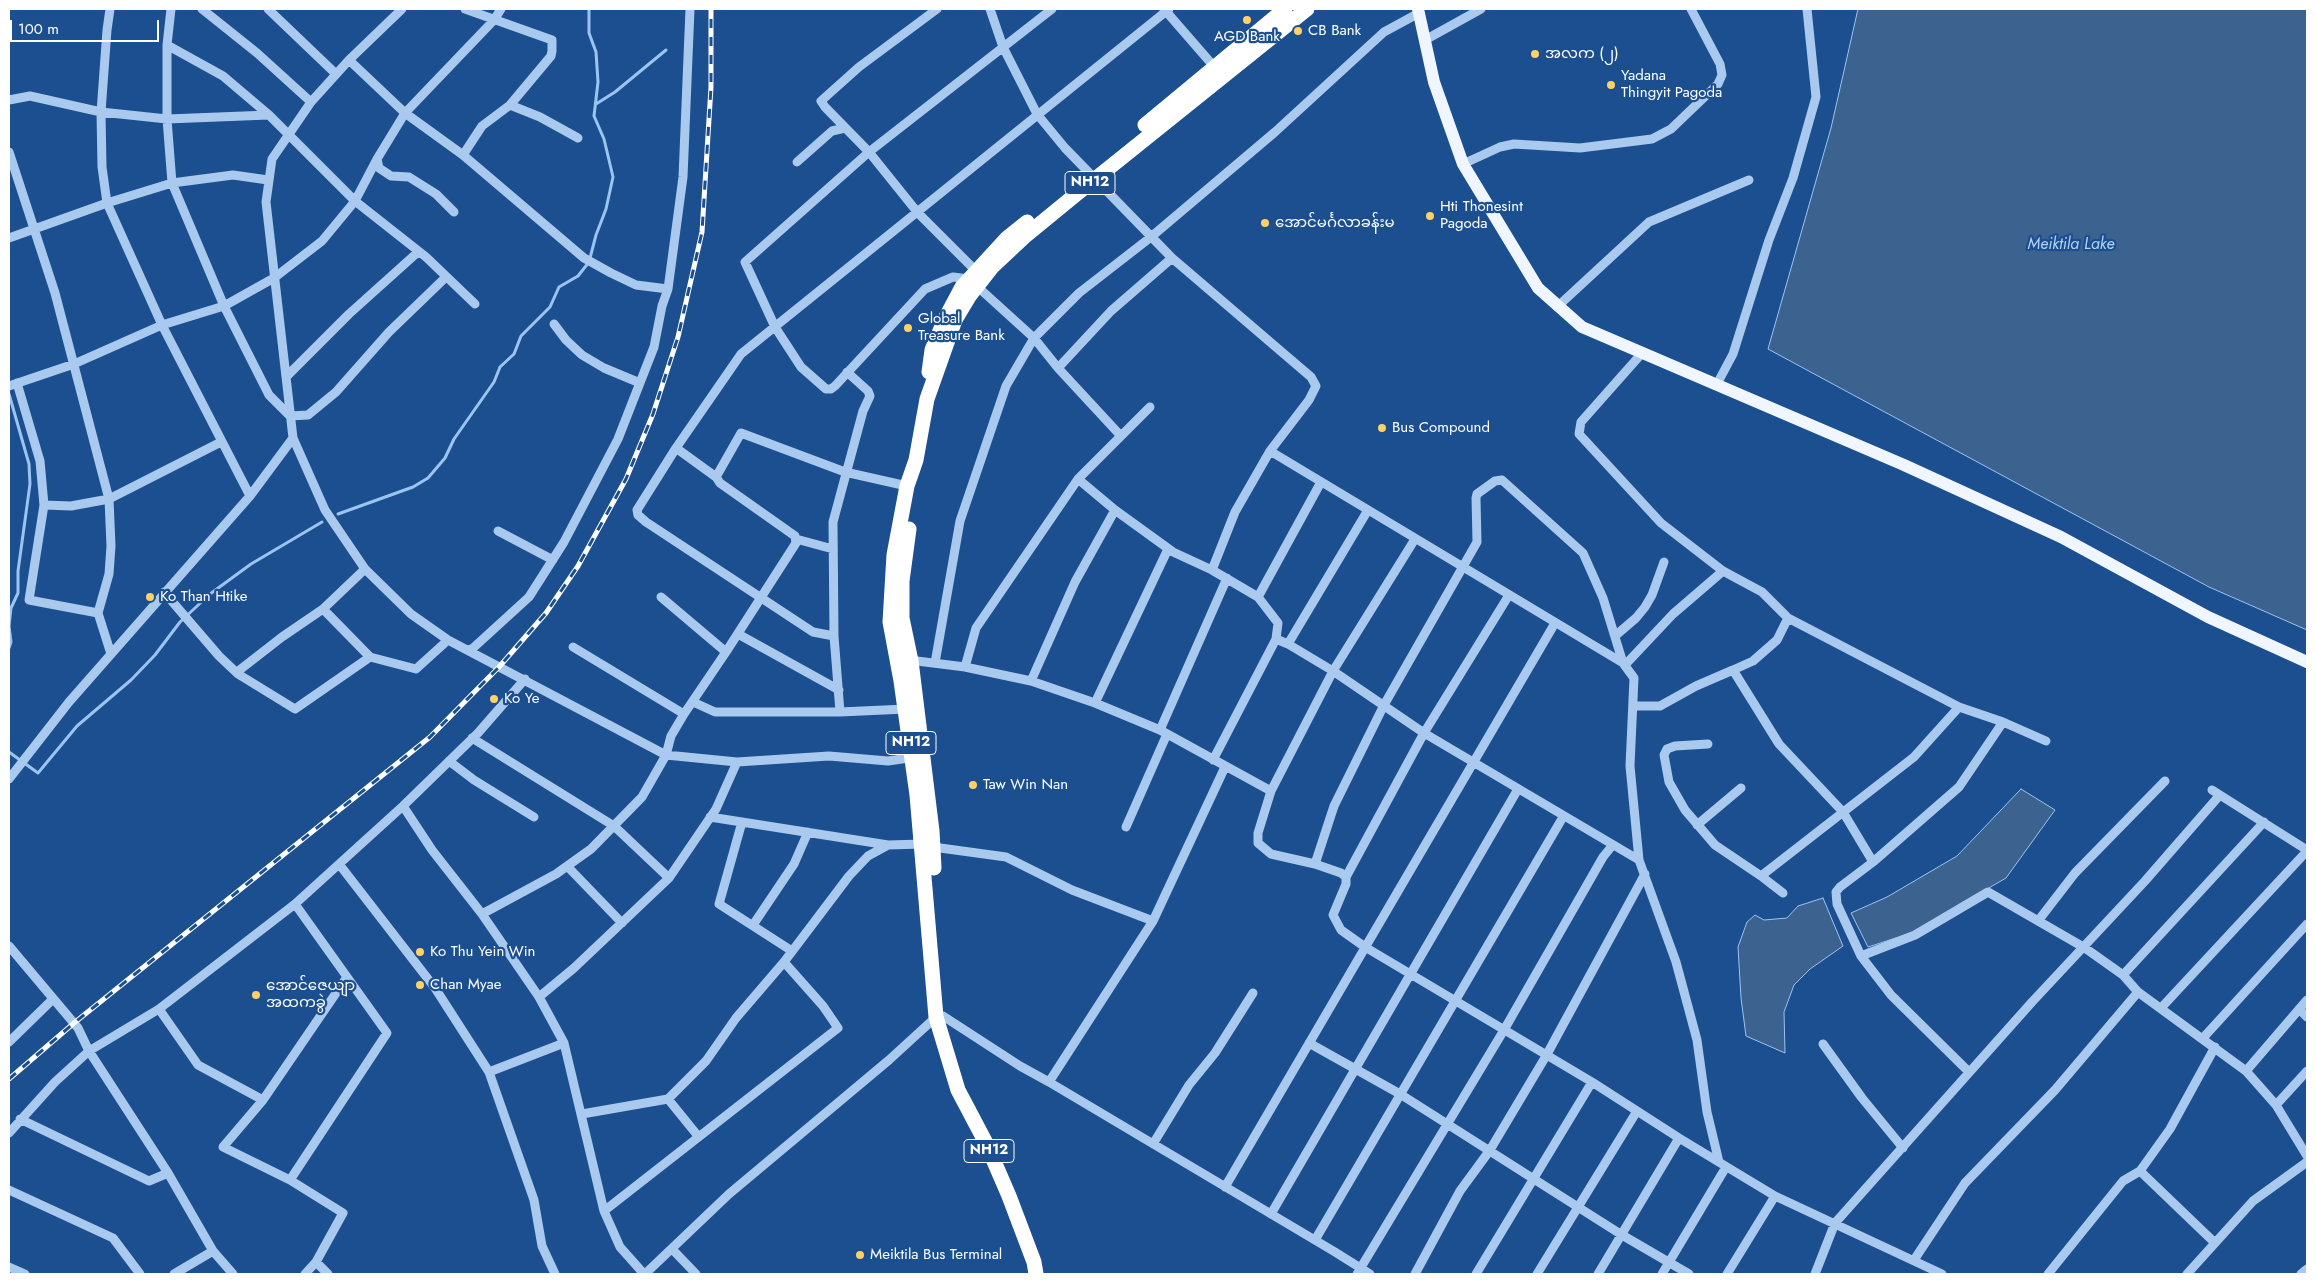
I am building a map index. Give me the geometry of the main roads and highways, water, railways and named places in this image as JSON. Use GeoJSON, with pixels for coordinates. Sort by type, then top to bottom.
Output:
{"type":"FeatureCollection","features":[{"type":"Feature","properties":{"kind":"highway","name":"NH12"},"geometry":{"type":"LineString","coordinates":[[1218,72],[1285,9]]}},
{"type":"Feature","properties":{"kind":"highway","name":"NH12"},"geometry":{"type":"LineString","coordinates":[[1036,1274],[1034,1262],[1009,1196],[987,1145],[958,1090],[943,1043],[918,756],[904,660],[890,622],[894,555],[907,486],[916,460],[927,399],[955,320],[976,279],[1092,175],[1218,72],[1307,9]]}},
{"type":"Feature","properties":{"kind":"highway","name":"NH12"},"geometry":{"type":"LineString","coordinates":[[916,460],[916,489],[902,581],[902,618],[906,709],[918,756]]}},
{"type":"Feature","properties":{"kind":"main road"},"geometry":{"type":"LineString","coordinates":[[1419,11],[1434,82],[1463,164],[1538,288],[1582,327],[1904,465],[2060,537],[2208,617],[2307,662]]}},
{"type":"Feature","properties":{"kind":"water","name":"Meiktila Lake"},"geometry":{"type":"Polygon","coordinates":[[[1858,9],[2307,9],[2307,630],[2209,587],[1768,349],[1831,128],[1858,9]]]}},
{"type":"Feature","properties":{"kind":"water"},"geometry":{"type":"Polygon","coordinates":[[[2021,789],[2055,810],[2006,878],[1911,933],[1868,947],[1851,913],[1887,897],[1957,856],[2021,789]]]}},
{"type":"Feature","properties":{"kind":"water"},"geometry":{"type":"Polygon","coordinates":[[[1823,898],[1843,946],[1810,969],[1794,985],[1784,1012],[1785,1053],[1746,1036],[1741,998],[1738,947],[1747,922],[1755,915],[1764,920],[1787,918],[1798,906],[1823,898]]]}},
{"type":"Feature","properties":{"kind":"waterway"},"geometry":{"type":"LineString","coordinates":[[338,514],[413,487],[428,478],[445,458],[454,439],[494,382],[500,367],[514,354],[521,336],[550,307],[559,287],[578,276],[589,262],[596,235],[606,209],[613,177],[604,139],[594,116],[598,82],[596,52],[589,33],[589,9]]}},
{"type":"Feature","properties":{"kind":"waterway"},"geometry":{"type":"LineString","coordinates":[[596,104],[615,92],[666,50]]}},
{"type":"Feature","properties":{"kind":"waterway"},"geometry":{"type":"LineString","coordinates":[[9,394],[29,464],[30,484],[18,571],[18,593],[11,608],[9,626],[11,642],[9,648]]}},
{"type":"Feature","properties":{"kind":"waterway"},"geometry":{"type":"LineString","coordinates":[[9,752],[38,773],[77,726],[131,680],[155,655],[180,622],[210,594],[251,564],[322,522]]}},
{"type":"Feature","properties":{"kind":"railway"},"geometry":{"type":"LineString","coordinates":[[9,1079],[74,1023],[430,737],[499,667],[546,613],[578,566],[626,479],[653,414],[678,337],[702,232],[711,87],[711,9]]}},
{"type":"Feature","properties":{"kind":"place","name":"AGD Bank"},"geometry":{"type":"Point","coordinates":[1247,20]}},
{"type":"Feature","properties":{"kind":"place","name":"CB Bank"},"geometry":{"type":"Point","coordinates":[1298,31]}},
{"type":"Feature","properties":{"kind":"place","name":"အလက (၂)"},"geometry":{"type":"Point","coordinates":[1535,54]}},
{"type":"Feature","properties":{"kind":"place","name":"Yadana Thingyit Pagoda"},"geometry":{"type":"Point","coordinates":[1611,85]}},
{"type":"Feature","properties":{"kind":"place","name":"Hti Thonesint Pagoda"},"geometry":{"type":"Point","coordinates":[1430,216]}},
{"type":"Feature","properties":{"kind":"place","name":"အောင်မင်္ဂလာခန်းမ"},"geometry":{"type":"Point","coordinates":[1265,223]}},
{"type":"Feature","properties":{"kind":"place","name":"Global Treasure Bank"},"geometry":{"type":"Point","coordinates":[908,328]}},
{"type":"Feature","properties":{"kind":"place","name":"Bus Compound"},"geometry":{"type":"Point","coordinates":[1382,428]}},
{"type":"Feature","properties":{"kind":"place","name":"Ko Than Htike"},"geometry":{"type":"Point","coordinates":[150,597]}},
{"type":"Feature","properties":{"kind":"place","name":"Ko Ye"},"geometry":{"type":"Point","coordinates":[494,699]}},
{"type":"Feature","properties":{"kind":"place","name":"Taw Win Nan"},"geometry":{"type":"Point","coordinates":[973,785]}},
{"type":"Feature","properties":{"kind":"place","name":"Ko Thu Yein Win"},"geometry":{"type":"Point","coordinates":[420,952]}},
{"type":"Feature","properties":{"kind":"place","name":"Chan Myae"},"geometry":{"type":"Point","coordinates":[420,985]}},
{"type":"Feature","properties":{"kind":"place","name":"အောင်ဇေယျာ အထကခွဲ"},"geometry":{"type":"Point","coordinates":[256,995]}},
{"type":"Feature","properties":{"kind":"place","name":"Meiktila Bus Terminal"},"geometry":{"type":"Point","coordinates":[860,1255]}}]}
